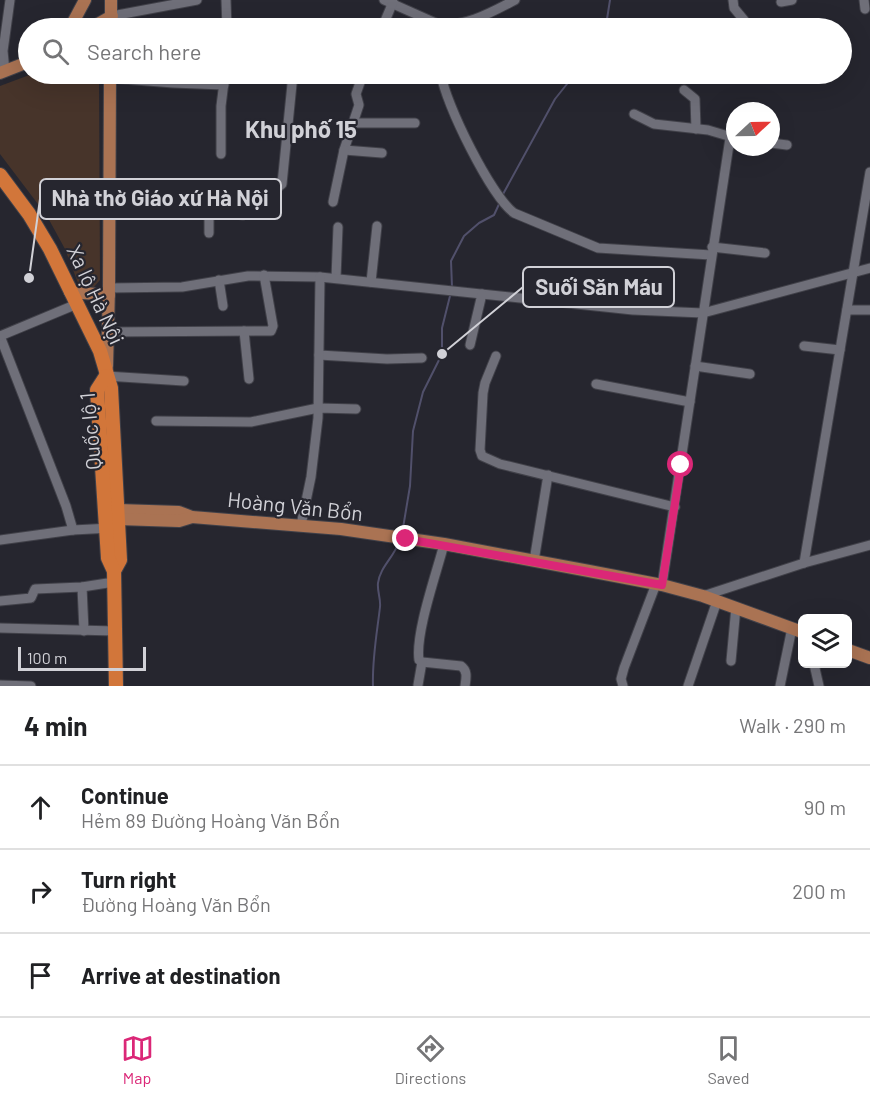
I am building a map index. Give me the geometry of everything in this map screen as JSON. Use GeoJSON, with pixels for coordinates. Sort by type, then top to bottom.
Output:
{"type":"FeatureCollection","features":[{"type":"Feature","properties":{"kind":"highway","name":"Xa lộ Hà Nội"},"geometry":{"type":"LineString","coordinates":[[0,175],[5,191],[29,214],[50,249],[100,351],[106,376]]}},
{"type":"Feature","properties":{"kind":"highway","name":"Quốc lộ 1"},"geometry":{"type":"LineString","coordinates":[[106,376],[97,390],[113,519],[108,558],[114,577],[116,686]]}},
{"type":"Feature","properties":{"kind":"main road"},"geometry":{"type":"LineString","coordinates":[[76,18],[86,0]]}},
{"type":"Feature","properties":{"kind":"main road"},"geometry":{"type":"LineString","coordinates":[[111,0],[112,18]]}},
{"type":"Feature","properties":{"kind":"main road"},"geometry":{"type":"LineString","coordinates":[[107,18],[112,15]]}},
{"type":"Feature","properties":{"kind":"main road"},"geometry":{"type":"LineString","coordinates":[[3,72],[18,66]]}},
{"type":"Feature","properties":{"kind":"main road"},"geometry":{"type":"LineString","coordinates":[[106,376],[109,291],[110,84]]}},
{"type":"Feature","properties":{"kind":"main road"},"geometry":{"type":"LineString","coordinates":[[74,298],[109,291]]}},
{"type":"Feature","properties":{"kind":"main road","name":"Hoàng Văn Bổn"},"geometry":{"type":"LineString","coordinates":[[113,519],[179,512],[192,517],[301,525],[444,544],[659,584],[703,596],[797,630]]}},
{"type":"Feature","properties":{"kind":"main road"},"geometry":{"type":"LineString","coordinates":[[852,651],[870,658]]}},
{"type":"Feature","properties":{"kind":"street"},"geometry":{"type":"LineString","coordinates":[[3,72],[3,51],[10,0]]}},
{"type":"Feature","properties":{"kind":"street"},"geometry":{"type":"LineString","coordinates":[[112,15],[197,0]]}},
{"type":"Feature","properties":{"kind":"street"},"geometry":{"type":"LineString","coordinates":[[226,0],[227,18]]}},
{"type":"Feature","properties":{"kind":"street"},"geometry":{"type":"LineString","coordinates":[[491,0],[494,11]]}},
{"type":"Feature","properties":{"kind":"street"},"geometry":{"type":"LineString","coordinates":[[475,18],[515,0]]}},
{"type":"Feature","properties":{"kind":"street"},"geometry":{"type":"LineString","coordinates":[[734,0],[734,8],[742,18]]}},
{"type":"Feature","properties":{"kind":"street"},"geometry":{"type":"LineString","coordinates":[[781,2],[792,0]]}},
{"type":"Feature","properties":{"kind":"street"},"geometry":{"type":"LineString","coordinates":[[384,18],[388,1],[425,18]]}},
{"type":"Feature","properties":{"kind":"street"},"geometry":{"type":"LineString","coordinates":[[198,84],[224,85],[221,106],[221,154]]}},
{"type":"Feature","properties":{"kind":"street"},"geometry":{"type":"LineString","coordinates":[[109,208],[135,208],[152,196],[280,187],[292,84]]}},
{"type":"Feature","properties":{"kind":"street"},"geometry":{"type":"LineString","coordinates":[[333,202],[344,150],[359,105],[356,94],[360,84]]}},
{"type":"Feature","properties":{"kind":"street"},"geometry":{"type":"LineString","coordinates":[[445,84],[472,152],[502,200],[514,213],[598,248],[765,253]]}},
{"type":"Feature","properties":{"kind":"street"},"geometry":{"type":"LineString","coordinates":[[684,90],[695,99],[696,129]]}},
{"type":"Feature","properties":{"kind":"street"},"geometry":{"type":"LineString","coordinates":[[634,114],[654,124],[715,132],[726,136]]}},
{"type":"Feature","properties":{"kind":"street"},"geometry":{"type":"LineString","coordinates":[[354,123],[415,123]]}},
{"type":"Feature","properties":{"kind":"street"},"geometry":{"type":"LineString","coordinates":[[780,144],[787,145]]}},
{"type":"Feature","properties":{"kind":"street"},"geometry":{"type":"LineString","coordinates":[[344,150],[382,153]]}},
{"type":"Feature","properties":{"kind":"street"},"geometry":{"type":"LineString","coordinates":[[622,686],[624,668],[659,584],[675,507],[711,251],[729,156]]}},
{"type":"Feature","properties":{"kind":"street"},"geometry":{"type":"LineString","coordinates":[[804,562],[870,172]]}},
{"type":"Feature","properties":{"kind":"street"},"geometry":{"type":"LineString","coordinates":[[204,193],[205,203],[209,209],[215,212],[243,215]]}},
{"type":"Feature","properties":{"kind":"street"},"geometry":{"type":"LineString","coordinates":[[209,209],[209,233]]}},
{"type":"Feature","properties":{"kind":"street"},"geometry":{"type":"LineString","coordinates":[[371,282],[377,226]]}},
{"type":"Feature","properties":{"kind":"street"},"geometry":{"type":"LineString","coordinates":[[336,278],[338,227]]}},
{"type":"Feature","properties":{"kind":"street"},"geometry":{"type":"LineString","coordinates":[[109,291],[182,287],[264,275],[336,278],[633,310],[703,312],[870,268]]}},
{"type":"Feature","properties":{"kind":"street"},"geometry":{"type":"LineString","coordinates":[[108,332],[268,331],[272,329],[264,275]]}},
{"type":"Feature","properties":{"kind":"street"},"geometry":{"type":"LineString","coordinates":[[301,525],[311,477],[318,408],[320,277]]}},
{"type":"Feature","properties":{"kind":"street"},"geometry":{"type":"LineString","coordinates":[[219,280],[222,306]]}},
{"type":"Feature","properties":{"kind":"street"},"geometry":{"type":"LineString","coordinates":[[470,345],[482,294]]}},
{"type":"Feature","properties":{"kind":"street"},"geometry":{"type":"LineString","coordinates":[[73,530],[66,506],[0,336],[74,298]]}},
{"type":"Feature","properties":{"kind":"street"},"geometry":{"type":"LineString","coordinates":[[846,310],[870,310]]}},
{"type":"Feature","properties":{"kind":"street"},"geometry":{"type":"LineString","coordinates":[[244,331],[249,379]]}},
{"type":"Feature","properties":{"kind":"street"},"geometry":{"type":"LineString","coordinates":[[804,346],[840,351]]}},
{"type":"Feature","properties":{"kind":"street"},"geometry":{"type":"LineString","coordinates":[[319,355],[387,359],[422,358]]}},
{"type":"Feature","properties":{"kind":"street"},"geometry":{"type":"LineString","coordinates":[[496,356],[484,383],[480,450],[482,456],[492,461],[675,507]]}},
{"type":"Feature","properties":{"kind":"street"},"geometry":{"type":"LineString","coordinates":[[695,366],[750,374]]}},
{"type":"Feature","properties":{"kind":"street"},"geometry":{"type":"LineString","coordinates":[[106,376],[184,381]]}},
{"type":"Feature","properties":{"kind":"street"},"geometry":{"type":"LineString","coordinates":[[596,384],[690,402]]}},
{"type":"Feature","properties":{"kind":"street"},"geometry":{"type":"LineString","coordinates":[[156,421],[250,422],[318,408],[356,409]]}},
{"type":"Feature","properties":{"kind":"street"},"geometry":{"type":"LineString","coordinates":[[534,561],[548,475]]}},
{"type":"Feature","properties":{"kind":"street"},"geometry":{"type":"LineString","coordinates":[[0,540],[73,530],[113,519]]}},
{"type":"Feature","properties":{"kind":"street"},"geometry":{"type":"LineString","coordinates":[[444,544],[422,627],[418,654],[422,662],[464,668],[465,686]]}},
{"type":"Feature","properties":{"kind":"street"},"geometry":{"type":"LineString","coordinates":[[703,596],[804,562],[870,545]]}},
{"type":"Feature","properties":{"kind":"street"},"geometry":{"type":"LineString","coordinates":[[0,601],[32,598],[35,589],[82,587],[114,577]]}},
{"type":"Feature","properties":{"kind":"street"},"geometry":{"type":"LineString","coordinates":[[82,587],[84,631]]}},
{"type":"Feature","properties":{"kind":"street"},"geometry":{"type":"LineString","coordinates":[[688,686],[717,601]]}},
{"type":"Feature","properties":{"kind":"street"},"geometry":{"type":"LineString","coordinates":[[730,661],[736,607]]}},
{"type":"Feature","properties":{"kind":"street"},"geometry":{"type":"LineString","coordinates":[[0,628],[115,631]]}},
{"type":"Feature","properties":{"kind":"street"},"geometry":{"type":"LineString","coordinates":[[780,686],[797,630]]}},
{"type":"Feature","properties":{"kind":"street"},"geometry":{"type":"LineString","coordinates":[[418,686],[422,662]]}},
{"type":"Feature","properties":{"kind":"street"},"geometry":{"type":"LineString","coordinates":[[815,668],[819,686]]}},
{"type":"Feature","properties":{"kind":"street"},"geometry":{"type":"LineString","coordinates":[[0,685],[31,686]]}},
{"type":"Feature","properties":{"kind":"shaded area"},"geometry":{"type":"Polygon","coordinates":[[[18,79],[18,84],[99,84],[100,280],[94,287],[78,283],[65,249],[47,216],[0,154],[0,86],[18,79]]]}},
{"type":"Feature","properties":{"kind":"waterway"},"geometry":{"type":"LineString","coordinates":[[607,18],[610,0]]}},
{"type":"Feature","properties":{"kind":"waterway"},"geometry":{"type":"LineString","coordinates":[[502,196],[555,99],[567,84]]}},
{"type":"Feature","properties":{"kind":"waterway"},"geometry":{"type":"LineString","coordinates":[[452,287],[451,261],[464,236],[479,223],[494,215],[500,202]]}},
{"type":"Feature","properties":{"kind":"waterway"},"geometry":{"type":"LineString","coordinates":[[402,534],[410,486],[413,431],[423,392],[442,354],[442,328],[451,292]]}},
{"type":"Feature","properties":{"kind":"waterway"},"geometry":{"type":"LineString","coordinates":[[373,686],[380,604],[379,577],[399,542]]}},
{"type":"Feature","properties":{"kind":"place","name":"Nhà thờ Giáo xứ Hà Nội"},"geometry":{"type":"Point","coordinates":[29,278]}},
{"type":"Feature","properties":{"kind":"place","name":"Suối Săn Máu"},"geometry":{"type":"Point","coordinates":[442,354]}},
{"type":"Feature","properties":{"kind":"district","name":"Khu phố 15"},"geometry":{"type":"Point","coordinates":[301,130]}},
{"type":"Feature","properties":{"kind":"route"},"geometry":{"type":"LineString","coordinates":[[406,539],[662,585],[681,465]]}}]}
